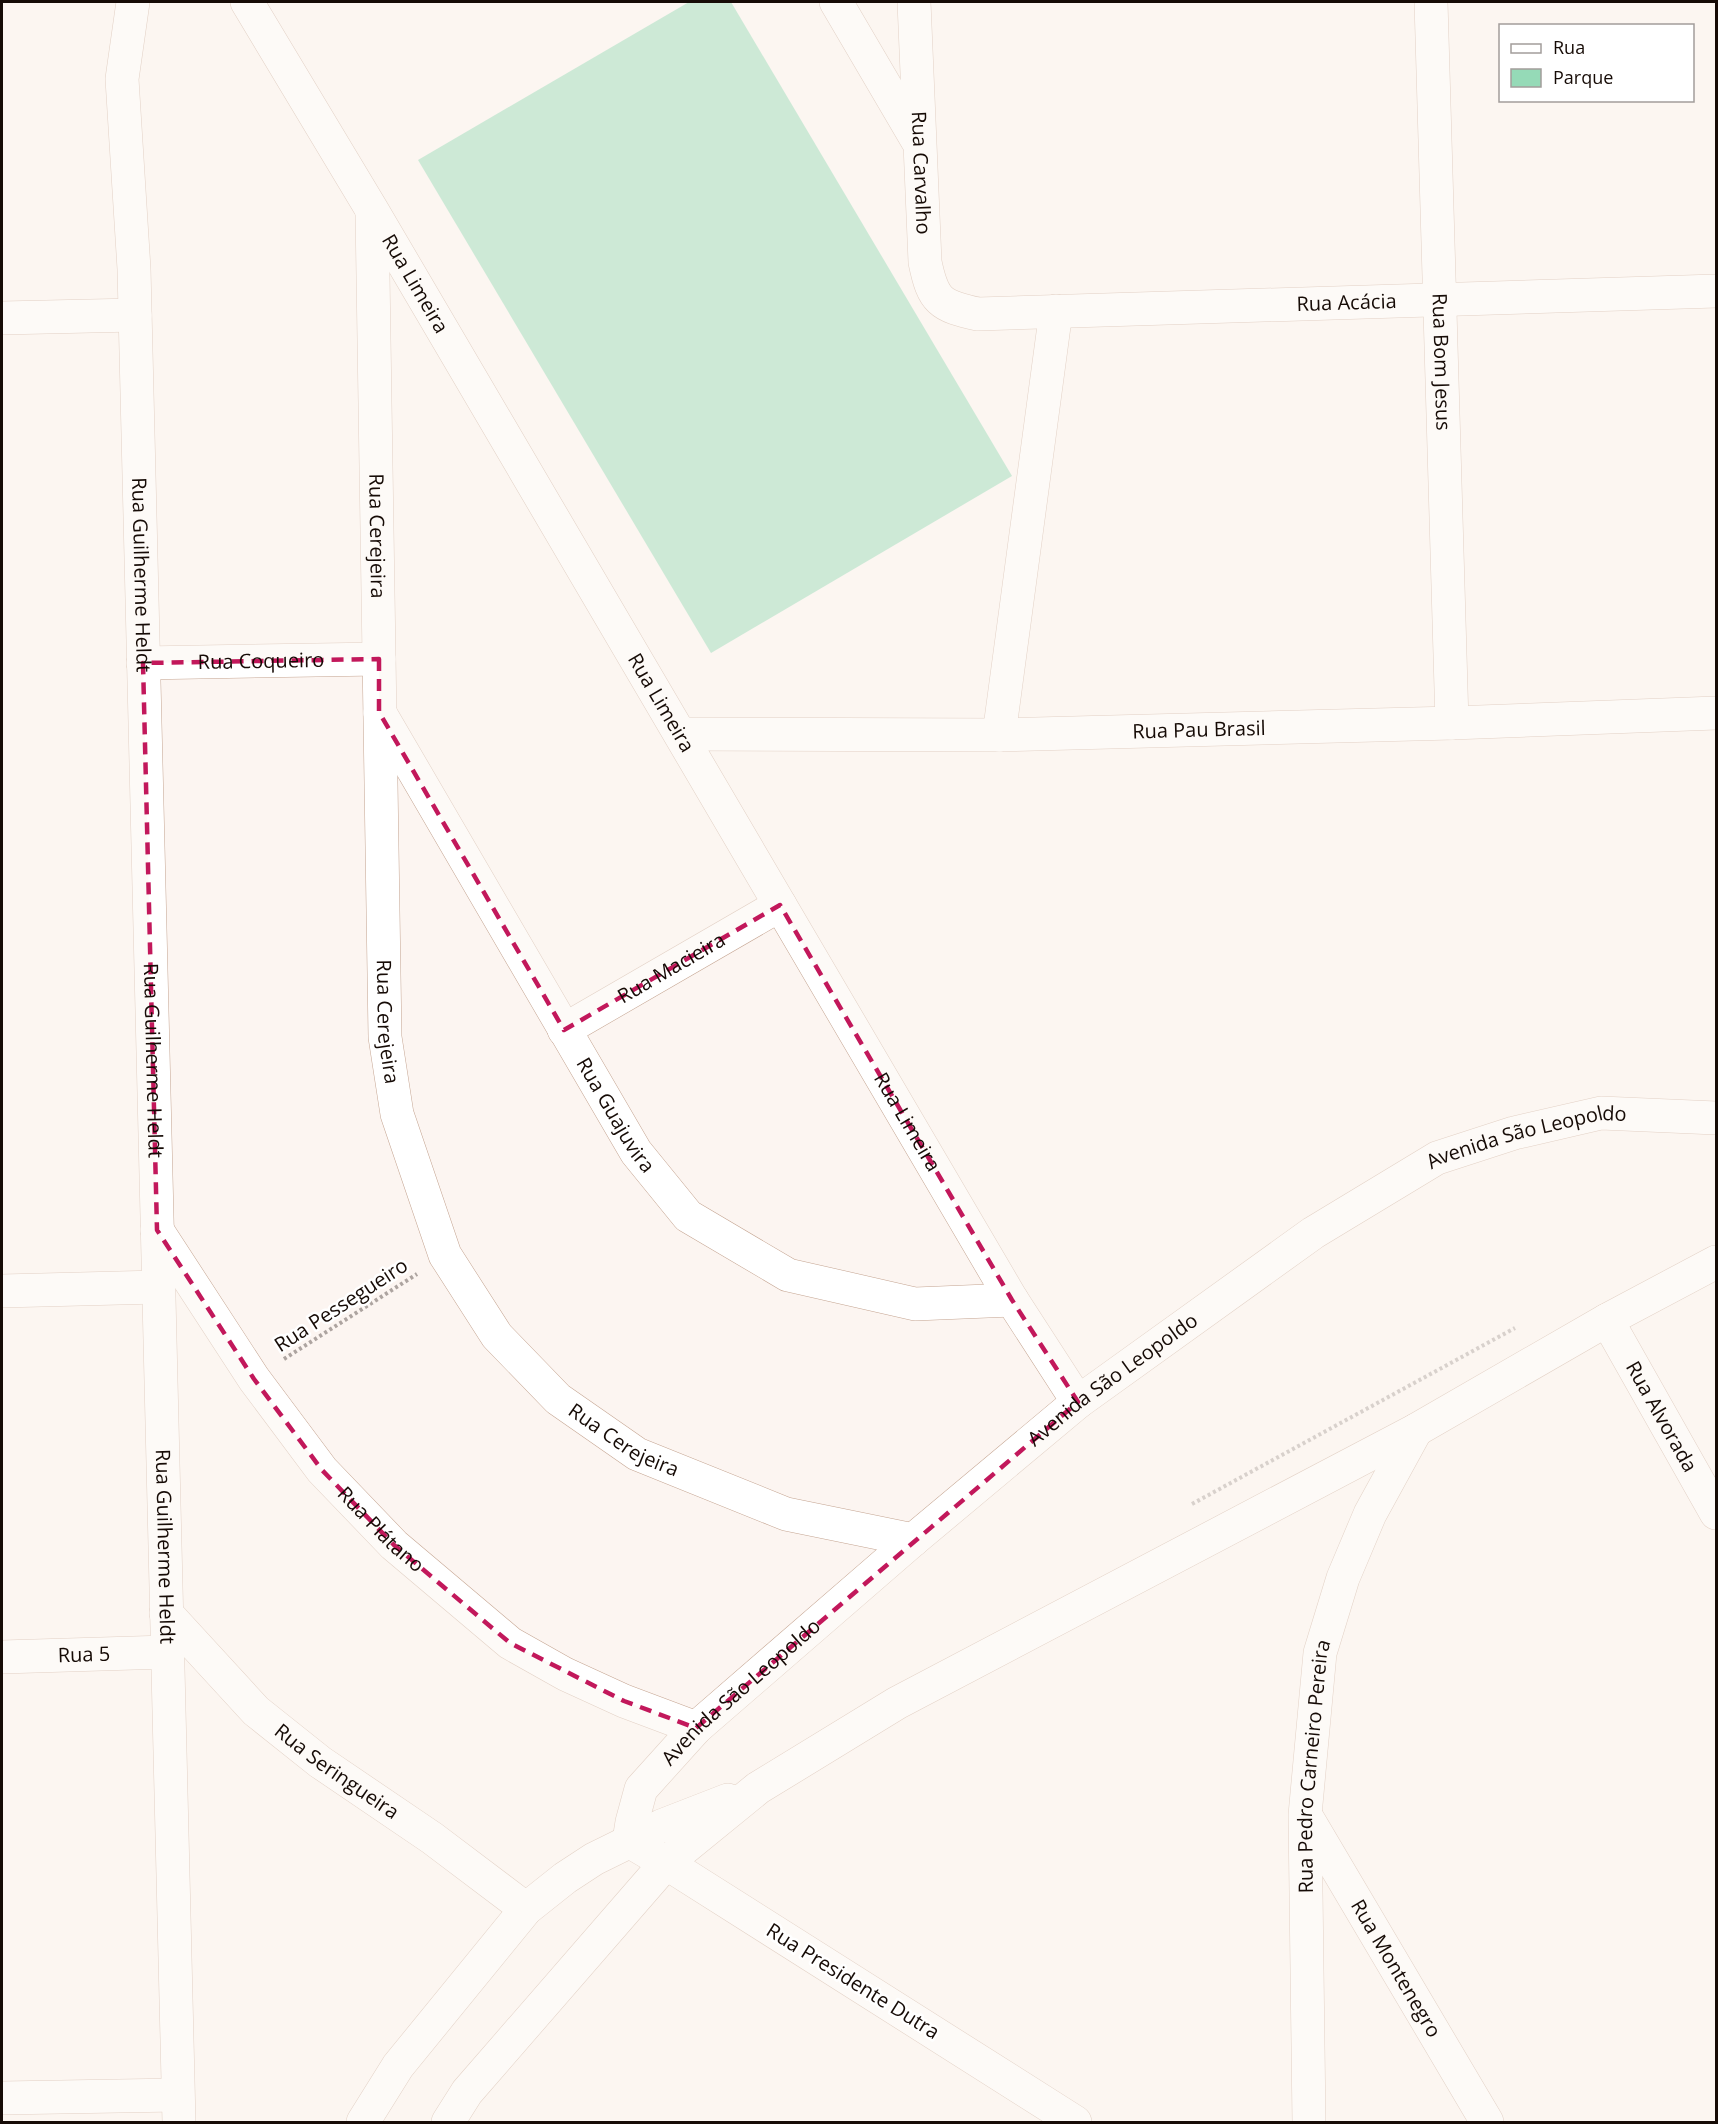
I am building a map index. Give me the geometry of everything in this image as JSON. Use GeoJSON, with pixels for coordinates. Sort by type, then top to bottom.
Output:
{"type":"FeatureCollection","features":[{"type":"Feature","properties":{"kind":"street","name":"Rua Guilherme Heldt"},"geometry":{"type":"LineString","coordinates":[[133,2],[122,79],[134,269],[178,2109]]}},
{"type":"Feature","properties":{"kind":"street","name":"Rua Limeira"},"geometry":{"type":"LineString","coordinates":[[247,2],[681,734],[1012,1300],[1078,1402]]}},
{"type":"Feature","properties":{"kind":"street"},"geometry":{"type":"LineString","coordinates":[[836,2],[920,144]]}},
{"type":"Feature","properties":{"kind":"street","name":"Rua Carvalho"},"geometry":{"type":"LineString","coordinates":[[914,2],[925,262],[930,285],[939,300],[957,309],[978,314]]}},
{"type":"Feature","properties":{"kind":"street","name":"Rua Bom Jesus"},"geometry":{"type":"LineString","coordinates":[[1431,2],[1452,723]]}},
{"type":"Feature","properties":{"kind":"street","name":"Rua Cerejeira"},"geometry":{"type":"LineString","coordinates":[[372,210],[385,1037],[397,1114],[445,1256],[497,1336],[542,1383],[558,1398],[637,1454],[786,1514],[913,1540]]}},
{"type":"Feature","properties":{"kind":"street","name":"Rua Acácia"},"geometry":{"type":"LineString","coordinates":[[978,314],[1716,291]]}},
{"type":"Feature","properties":{"kind":"street"},"geometry":{"type":"LineString","coordinates":[[999,735],[1056,311]]}},
{"type":"Feature","properties":{"kind":"street"},"geometry":{"type":"LineString","coordinates":[[2,318],[135,315]]}},
{"type":"Feature","properties":{"kind":"street","name":"Rua Coqueiro"},"geometry":{"type":"LineString","coordinates":[[143,663],[379,659]]}},
{"type":"Feature","properties":{"kind":"street","name":"Rua Guajuvira"},"geometry":{"type":"LineString","coordinates":[[380,712],[636,1152],[688,1216],[788,1275],[915,1304],[1012,1300]]}},
{"type":"Feature","properties":{"kind":"street","name":"Rua Pau Brasil"},"geometry":{"type":"LineString","coordinates":[[681,734],[999,735],[1452,723],[1716,713]]}},
{"type":"Feature","properties":{"kind":"street","name":"Rua Macieira"},"geometry":{"type":"LineString","coordinates":[[564,1030],[780,905]]}},
{"type":"Feature","properties":{"kind":"street","name":"Avenida São Leopoldo"},"geometry":{"type":"LineString","coordinates":[[629,1841],[641,1789],[696,1728],[913,1540],[1078,1402],[1313,1233],[1437,1158],[1514,1132],[1601,1113],[1716,1118]]}},
{"type":"Feature","properties":{"kind":"street","name":"Rua Plátano"},"geometry":{"type":"LineString","coordinates":[[157,1230],[254,1379],[322,1470],[394,1545],[510,1643],[565,1674],[624,1701],[696,1728]]}},
{"type":"Feature","properties":{"kind":"street"},"geometry":{"type":"LineString","coordinates":[[448,2122],[466,2092],[666,1863],[758,1788],[897,1703],[1416,1430],[1607,1320],[1716,1262]]}},
{"type":"Feature","properties":{"kind":"street"},"geometry":{"type":"LineString","coordinates":[[2,1291],[158,1287]]}},
{"type":"Feature","properties":{"kind":"street","name":"Rua Alvorada"},"geometry":{"type":"LineString","coordinates":[[1607,1320],[1716,1513]]}},
{"type":"Feature","properties":{"kind":"street","name":"Rua Pedro Carneiro Pereira"},"geometry":{"type":"LineString","coordinates":[[1309,2122],[1305,1815],[1320,1653],[1343,1578],[1370,1514],[1416,1430]]}},
{"type":"Feature","properties":{"kind":"street","name":"Rua Seringueira"},"geometry":{"type":"LineString","coordinates":[[166,1613],[256,1711],[320,1762],[432,1838],[526,1909]]}},
{"type":"Feature","properties":{"kind":"street","name":"Rua 5"},"geometry":{"type":"LineString","coordinates":[[2,1658],[167,1652]]}},
{"type":"Feature","properties":{"kind":"street"},"geometry":{"type":"LineString","coordinates":[[363,2122],[398,2066],[526,1909],[565,1878],[594,1859],[661,1826],[758,1788]]}},
{"type":"Feature","properties":{"kind":"street","name":"Rua Montenegro"},"geometry":{"type":"LineString","coordinates":[[1305,1815],[1487,2122]]}},
{"type":"Feature","properties":{"kind":"street","name":"Rua Presidente Dutra"},"geometry":{"type":"LineString","coordinates":[[629,1841],[1075,2122]]}},
{"type":"Feature","properties":{"kind":"street"},"geometry":{"type":"LineString","coordinates":[[2,2098],[178,2109]]}},
{"type":"Feature","properties":{"kind":"path","name":"Rua Pessegueiro"},"geometry":{"type":"LineString","coordinates":[[254,1379],[445,1256]]}},
{"type":"Feature","properties":{"kind":"highlighted area"},"geometry":{"type":"Polygon","coordinates":[[[379,659],[379,712],[564,1030],[780,905],[1012,1300],[1078,1402],[696,1728],[624,1701],[510,1643],[394,1545],[322,1470],[254,1379],[157,1230],[143,663],[379,659]]]}},
{"type":"Feature","properties":{"kind":"green space"},"geometry":{"type":"Polygon","coordinates":[[[689,2],[731,2],[1012,476],[711,653],[418,160],[689,2]]]}}]}
